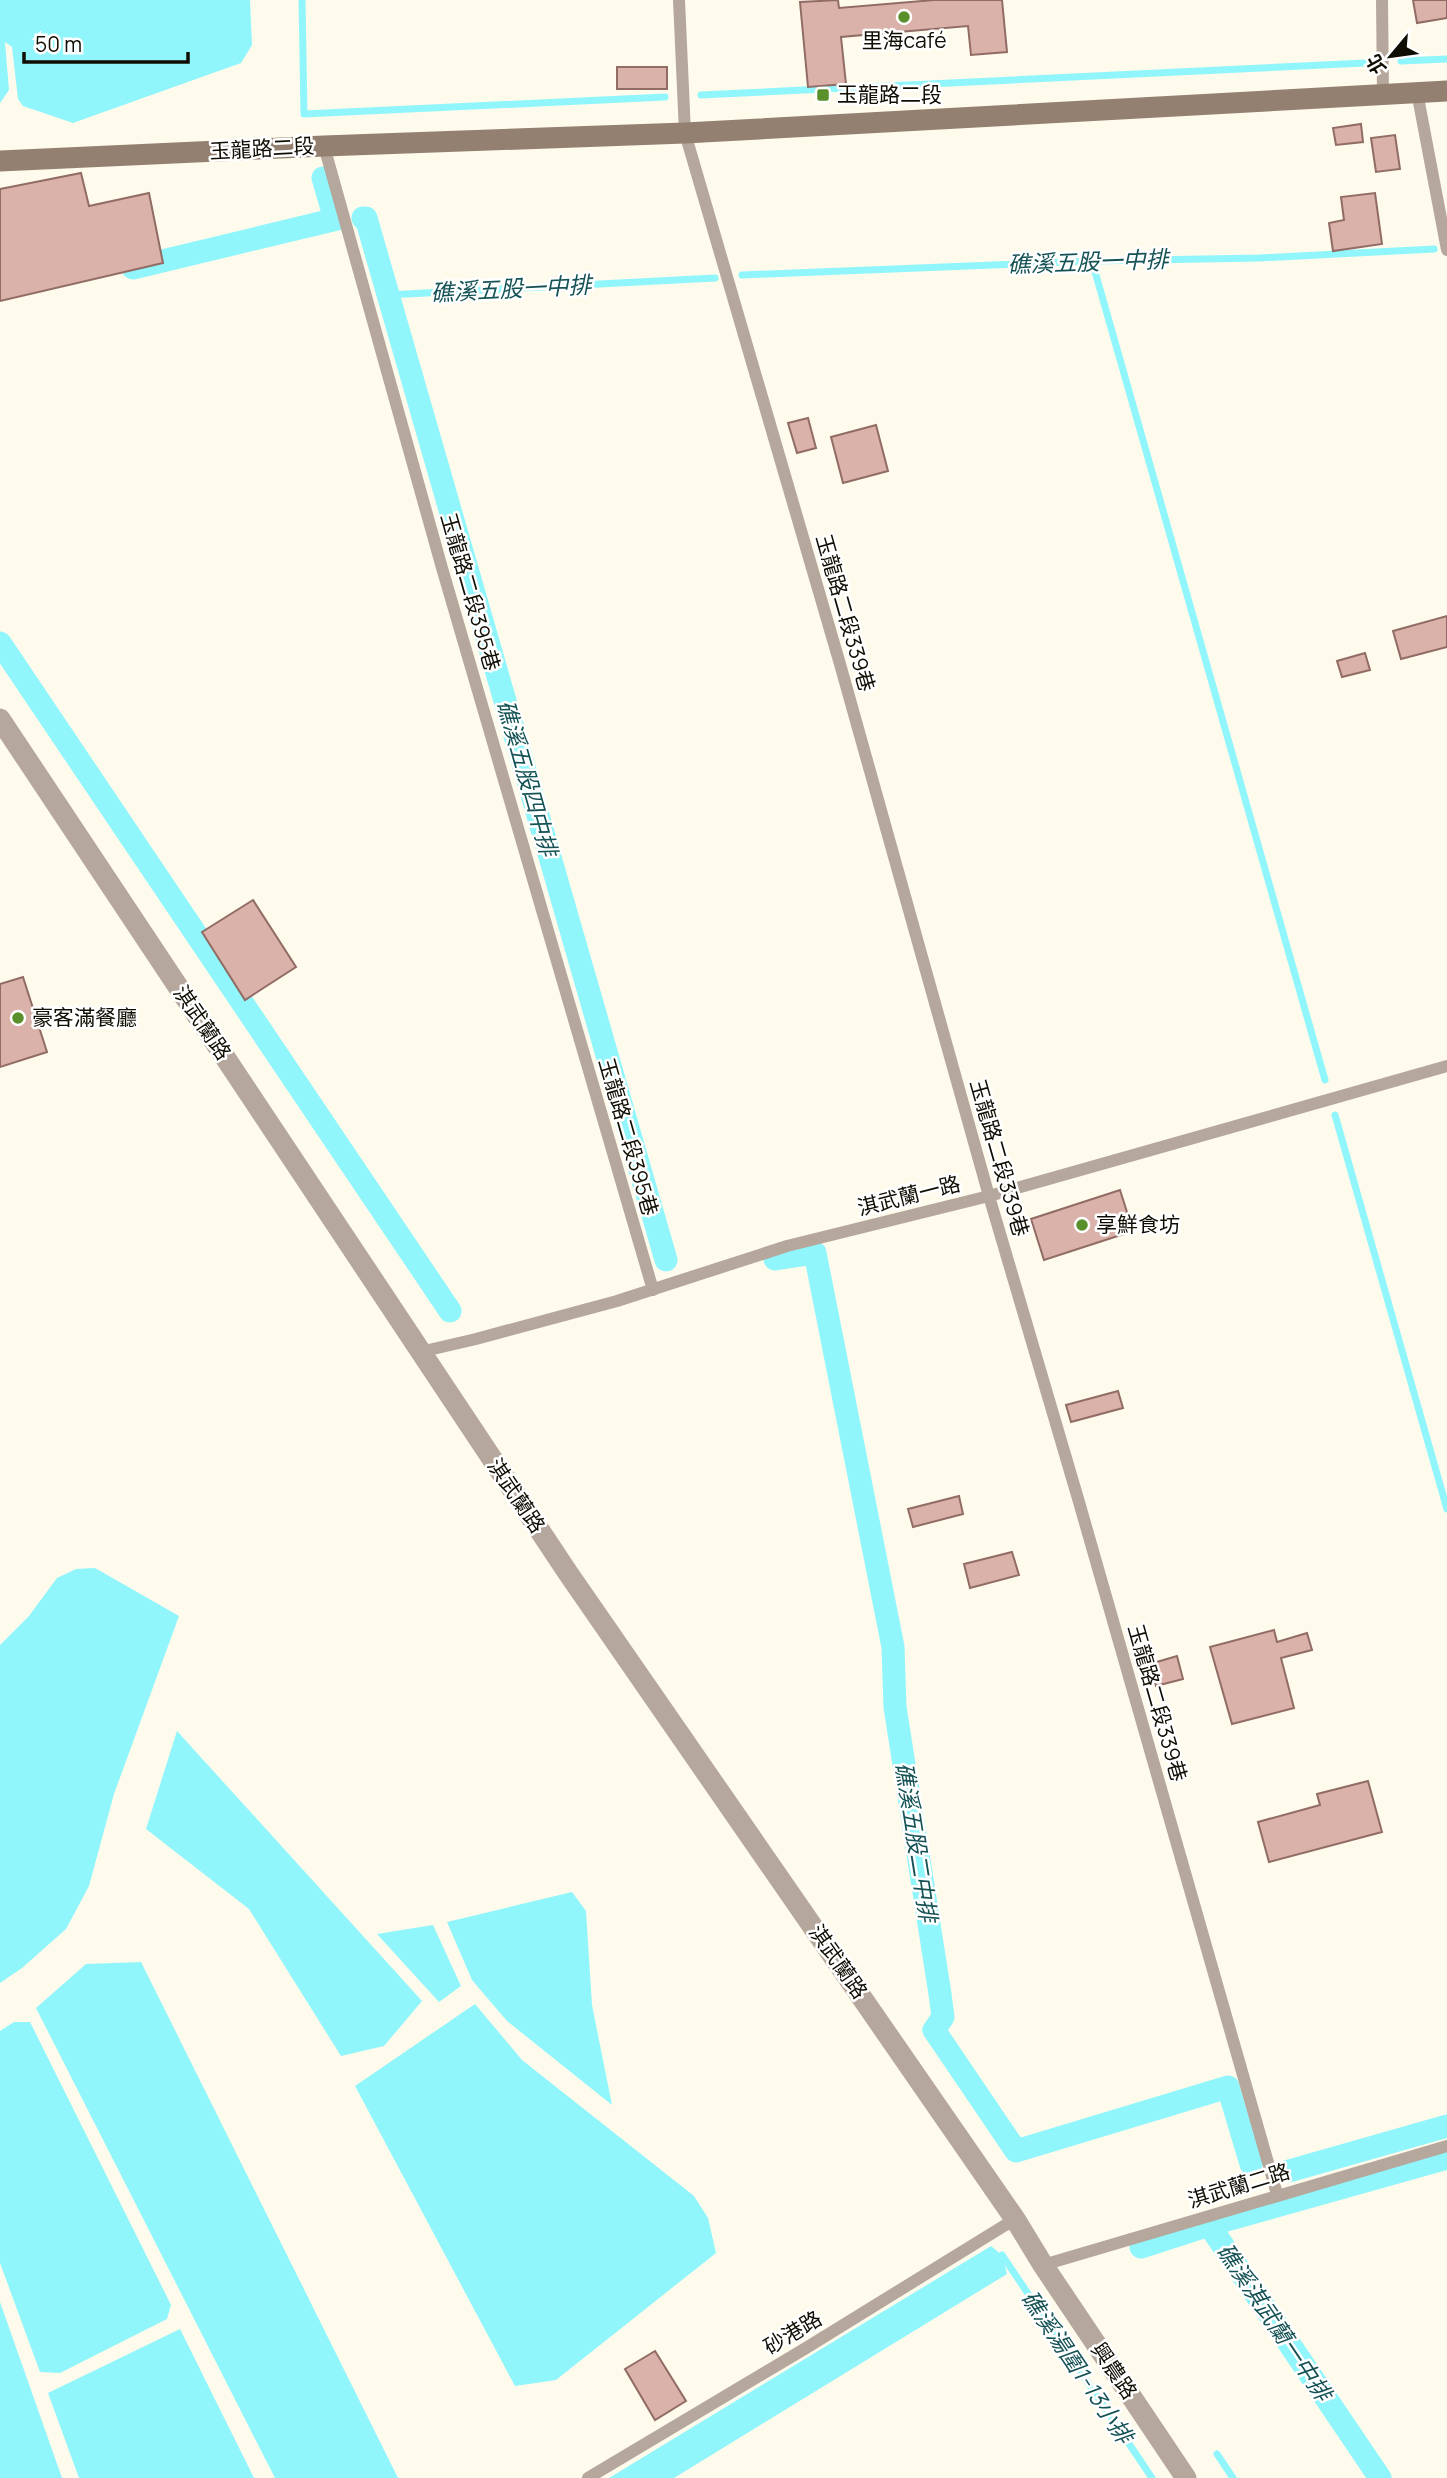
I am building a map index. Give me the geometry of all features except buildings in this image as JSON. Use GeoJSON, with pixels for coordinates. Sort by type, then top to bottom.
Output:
{"type":"FeatureCollection","features":[{"type":"Feature","properties":{"kind":"main road","name":"玉龍路二段"},"geometry":{"type":"LineString","coordinates":[[0,161],[685,133],[1447,91]]}},
{"type":"Feature","properties":{"kind":"street","name":"淇武蘭路"},"geometry":{"type":"LineString","coordinates":[[0,719],[568,1573],[1015,2219],[1043,2265]]}},
{"type":"Feature","properties":{"kind":"street","name":"興農路"},"geometry":{"type":"LineString","coordinates":[[1043,2265],[1186,2478]]}},
{"type":"Feature","properties":{"kind":"lane","name":"玉龍路二段339巷"},"geometry":{"type":"LineString","coordinates":[[679,0],[685,133],[840,664],[989,1196],[1277,2194]]}},
{"type":"Feature","properties":{"kind":"lane"},"geometry":{"type":"LineString","coordinates":[[1382,0],[1383,94]]}},
{"type":"Feature","properties":{"kind":"lane"},"geometry":{"type":"LineString","coordinates":[[1417,92],[1447,250]]}},
{"type":"Feature","properties":{"kind":"lane","name":"玉龍路二段395巷"},"geometry":{"type":"LineString","coordinates":[[324,146],[446,581],[653,1290]]}},
{"type":"Feature","properties":{"kind":"lane","name":"淇武蘭一路"},"geometry":{"type":"LineString","coordinates":[[420,1352],[653,1290],[788,1246],[989,1196],[1447,1066]]}},
{"type":"Feature","properties":{"kind":"lane","name":"淇武蘭二路"},"geometry":{"type":"LineString","coordinates":[[1043,2265],[1447,2146]]}},
{"type":"Feature","properties":{"kind":"lane","name":"砂港路"},"geometry":{"type":"LineString","coordinates":[[589,2478],[1015,2219]]}},
{"type":"Feature","properties":{"kind":"water"},"geometry":{"type":"Polygon","coordinates":[[[0,0],[250,0],[252,45],[241,63],[73,123],[23,106],[18,99],[12,47],[5,42],[9,90],[0,103],[0,0]]]}},
{"type":"Feature","properties":{"kind":"water"},"geometry":{"type":"Polygon","coordinates":[[[95,1568],[179,1616],[114,1794],[89,1886],[66,1929],[22,1968],[0,1983],[0,1645],[29,1616],[57,1578],[76,1569],[95,1568]]]}},
{"type":"Feature","properties":{"kind":"water"},"geometry":{"type":"Polygon","coordinates":[[[177,1731],[422,2001],[384,2046],[341,2056],[249,1909],[146,1829],[177,1731]]]}},
{"type":"Feature","properties":{"kind":"water"},"geometry":{"type":"Polygon","coordinates":[[[572,1892],[586,1911],[592,2005],[612,2105],[507,2021],[472,1980],[447,1922],[572,1892]]]}},
{"type":"Feature","properties":{"kind":"water"},"geometry":{"type":"Polygon","coordinates":[[[433,1925],[461,1986],[439,2002],[377,1934],[433,1925]]]}},
{"type":"Feature","properties":{"kind":"water"},"geometry":{"type":"Polygon","coordinates":[[[141,1962],[398,2478],[275,2478],[36,2008],[86,1964],[141,1962]]]}},
{"type":"Feature","properties":{"kind":"water"},"geometry":{"type":"Polygon","coordinates":[[[475,2004],[522,2060],[694,2196],[708,2218],[716,2253],[556,2380],[515,2386],[355,2086],[475,2004]]]}},
{"type":"Feature","properties":{"kind":"water"},"geometry":{"type":"Polygon","coordinates":[[[14,2022],[30,2022],[171,2305],[167,2319],[60,2373],[40,2372],[0,2263],[0,2031],[14,2022]]]}},
{"type":"Feature","properties":{"kind":"water"},"geometry":{"type":"Polygon","coordinates":[[[991,2246],[1002,2255],[1007,2274],[674,2478],[609,2478],[991,2246]]]}},
{"type":"Feature","properties":{"kind":"water"},"geometry":{"type":"Polygon","coordinates":[[[0,2302],[62,2478],[0,2478],[0,2302]]]}},
{"type":"Feature","properties":{"kind":"water"},"geometry":{"type":"Polygon","coordinates":[[[180,2329],[254,2478],[79,2478],[48,2393],[180,2329]]]}},
{"type":"Feature","properties":{"kind":"waterway"},"geometry":{"type":"LineString","coordinates":[[302,0],[304,114],[665,97]]}},
{"type":"Feature","properties":{"kind":"waterway"},"geometry":{"type":"LineString","coordinates":[[1401,61],[1447,59]]}},
{"type":"Feature","properties":{"kind":"waterway"},"geometry":{"type":"LineString","coordinates":[[701,95],[1365,63]]}},
{"type":"Feature","properties":{"kind":"waterway"},"geometry":{"type":"LineString","coordinates":[[323,178],[335,219]]}},
{"type":"Feature","properties":{"kind":"waterway","name":"礁溪五股四中排"},"geometry":{"type":"LineString","coordinates":[[363,218],[366,218],[666,1260]]}},
{"type":"Feature","properties":{"kind":"waterway","name":"礁溪五股一中排"},"geometry":{"type":"LineString","coordinates":[[133,268],[337,219]]}},
{"type":"Feature","properties":{"kind":"waterway","name":"礁溪五股一中排"},"geometry":{"type":"LineString","coordinates":[[742,275],[1092,261],[1259,258],[1434,249]]}},
{"type":"Feature","properties":{"kind":"waterway"},"geometry":{"type":"LineString","coordinates":[[1092,261],[1325,1080]]}},
{"type":"Feature","properties":{"kind":"waterway","name":"礁溪五股一中排"},"geometry":{"type":"LineString","coordinates":[[387,295],[715,278]]}},
{"type":"Feature","properties":{"kind":"waterway"},"geometry":{"type":"LineString","coordinates":[[0,643],[450,1311]]}},
{"type":"Feature","properties":{"kind":"waterway"},"geometry":{"type":"LineString","coordinates":[[1335,1115],[1447,1509]]}},
{"type":"Feature","properties":{"kind":"waterway","name":"礁溪五股二中排"},"geometry":{"type":"LineString","coordinates":[[775,1259],[815,1253],[893,1647],[895,1707],[943,2017],[934,2030],[1016,2151],[1228,2087],[1251,2164]]}},
{"type":"Feature","properties":{"kind":"waterway","name":"礁溪五股二中排"},"geometry":{"type":"LineString","coordinates":[[1289,2171],[1447,2126]]}},
{"type":"Feature","properties":{"kind":"waterway"},"geometry":{"type":"LineString","coordinates":[[1209,2225],[1447,2158]]}},
{"type":"Feature","properties":{"kind":"waterway","name":"礁溪淇武蘭一中排"},"geometry":{"type":"LineString","coordinates":[[1141,2247],[1209,2225],[1380,2478]]}},
{"type":"Feature","properties":{"kind":"waterway","name":"礁溪湯圍1-13小排"},"geometry":{"type":"LineString","coordinates":[[1002,2255],[1152,2478]]}},
{"type":"Feature","properties":{"kind":"waterway"},"geometry":{"type":"LineString","coordinates":[[1217,2454],[1233,2478]]}},
{"type":"Feature","properties":{"kind":"place","name":"里海café"},"geometry":{"type":"Point","coordinates":[904,17]}},
{"type":"Feature","properties":{"kind":"place","name":"玉龍路二段"},"geometry":{"type":"Point","coordinates":[823,95]}},
{"type":"Feature","properties":{"kind":"place","name":"豪客滿餐廳"},"geometry":{"type":"Point","coordinates":[18,1018]}},
{"type":"Feature","properties":{"kind":"place","name":"享鮮食坊"},"geometry":{"type":"Point","coordinates":[1082,1225]}}]}
